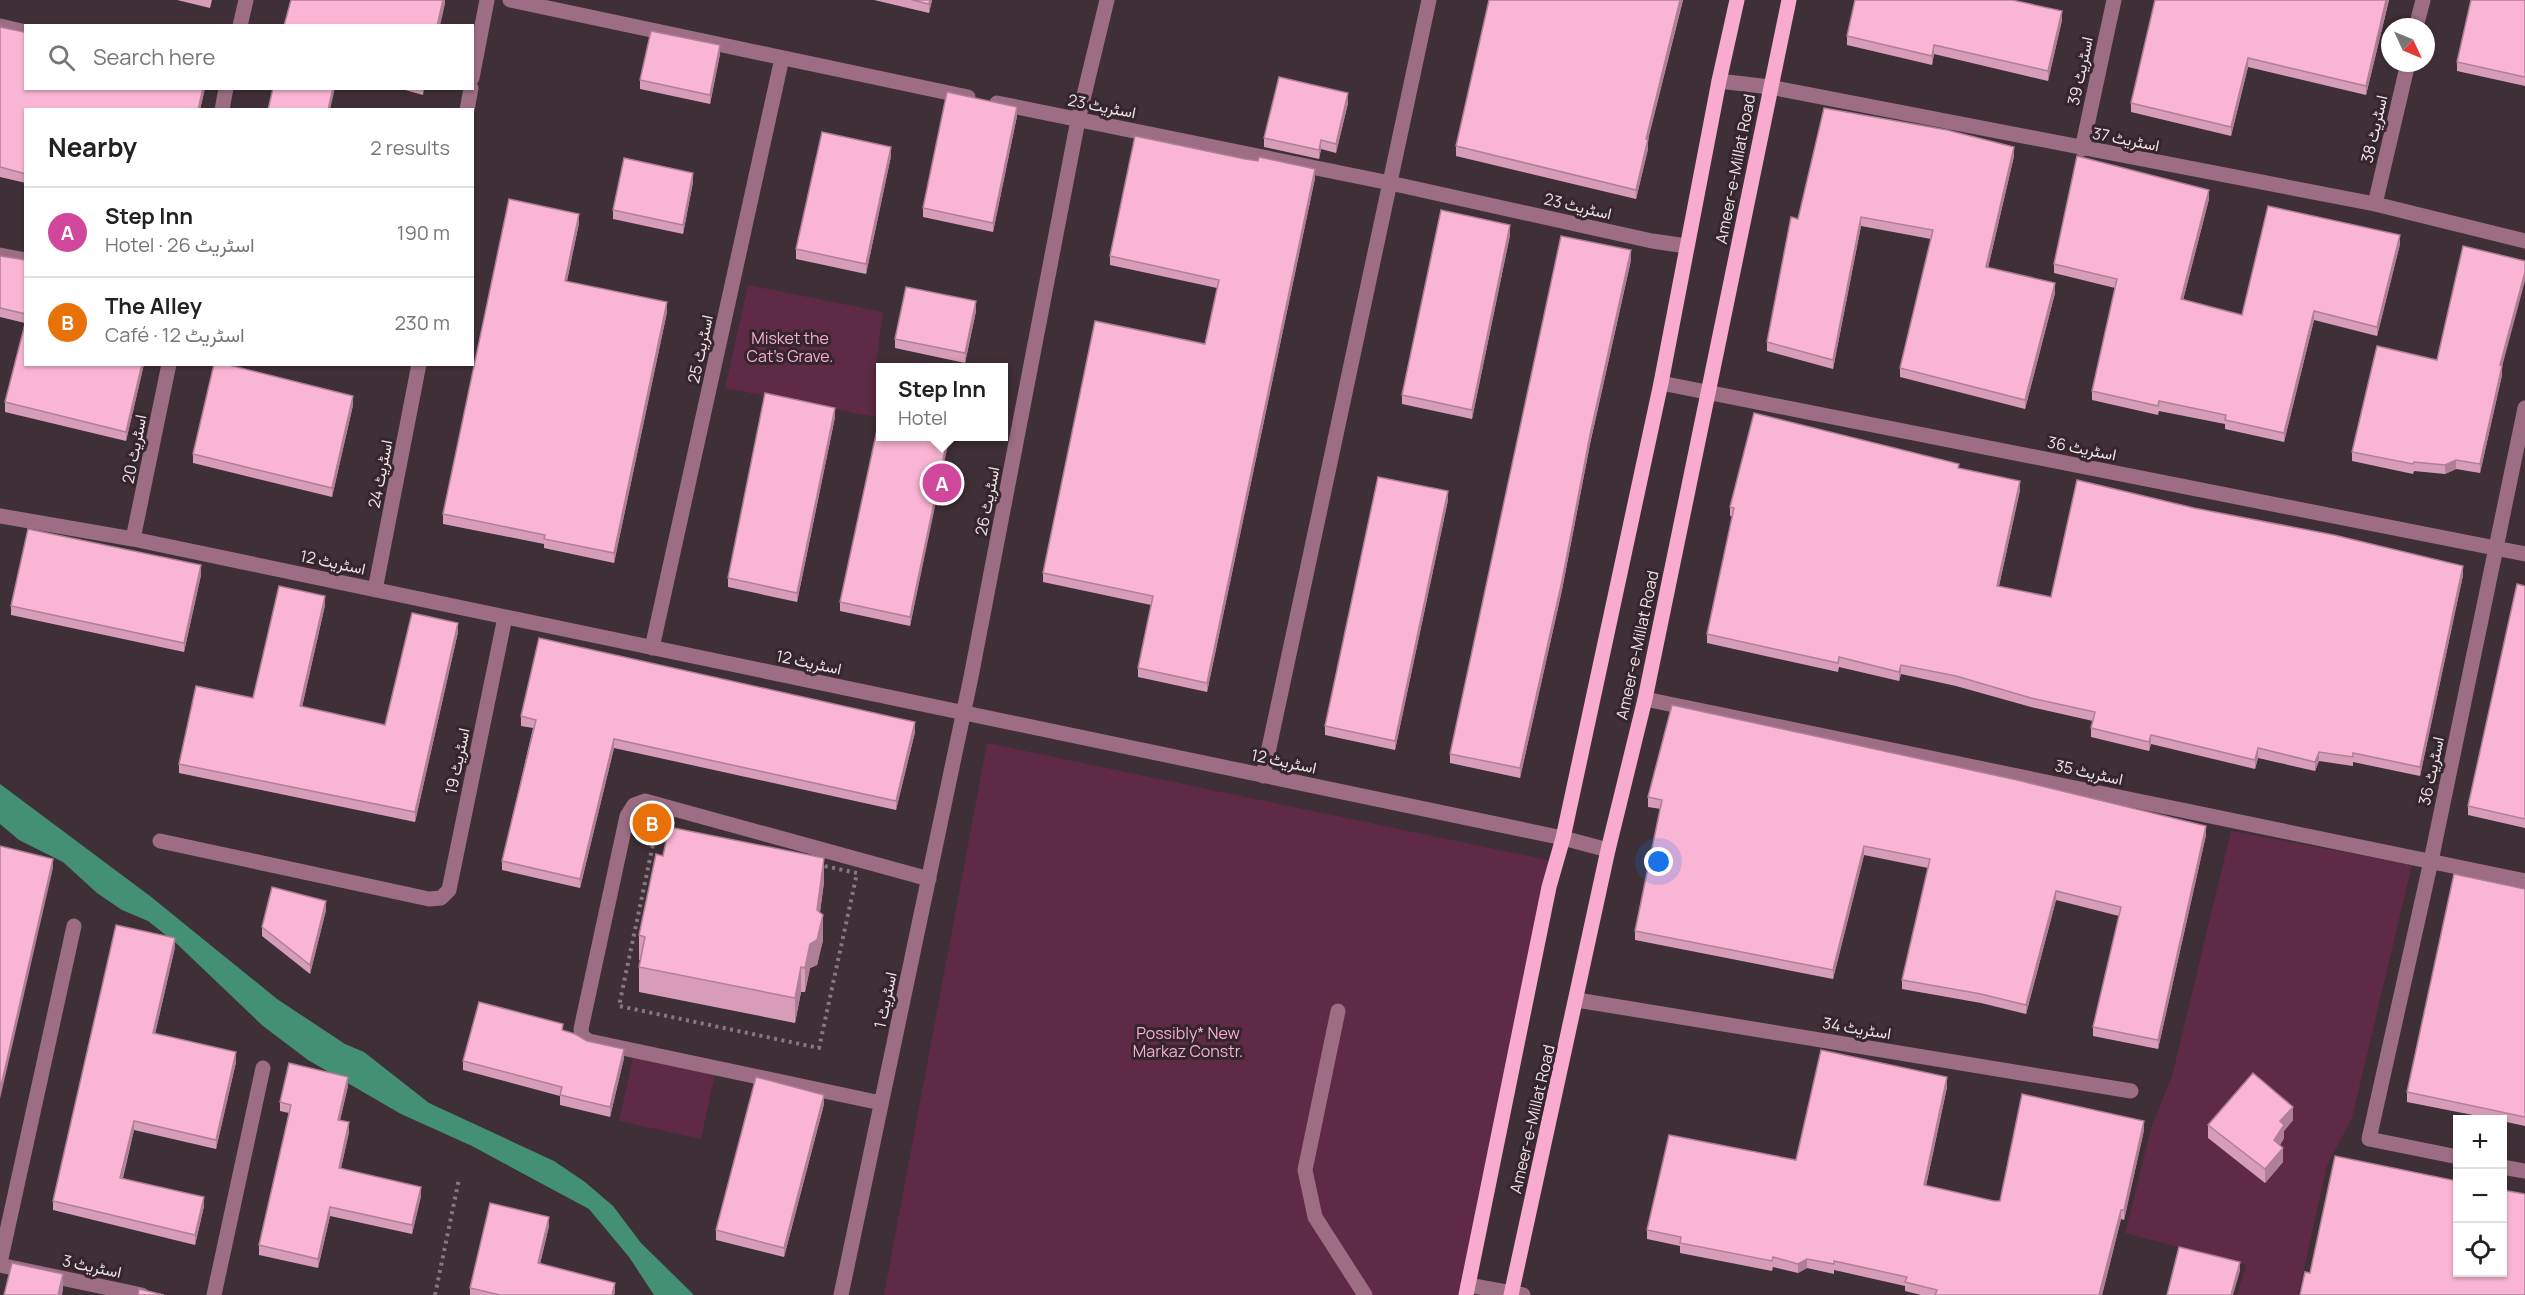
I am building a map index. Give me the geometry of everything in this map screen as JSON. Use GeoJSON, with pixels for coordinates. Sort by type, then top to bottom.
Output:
{"type":"FeatureCollection","features":[{"type":"Feature","properties":{"kind":"main road","name":"Ameer-e-Millat Road"},"geometry":{"type":"LineString","coordinates":[[1467,1290],[1549,887],[1563,838],[1661,383],[1719,81],[1737,0]]}},
{"type":"Feature","properties":{"kind":"main road","name":"Ameer-e-Millat Road"},"geometry":{"type":"LineString","coordinates":[[1515,1294],[1608,850],[1645,699],[1789,0]]}},
{"type":"Feature","properties":{"kind":"street"},"geometry":{"type":"LineString","coordinates":[[240,24],[246,0]]}},
{"type":"Feature","properties":{"kind":"street"},"geometry":{"type":"LineString","coordinates":[[474,68],[487,0]]}},
{"type":"Feature","properties":{"kind":"street","name":"اسٹریٹ 23"},"geometry":{"type":"LineString","coordinates":[[510,0],[1078,120],[1390,183],[1652,241],[1687,246]]}},
{"type":"Feature","properties":{"kind":"street"},"geometry":{"type":"LineString","coordinates":[[1078,120],[1107,0]]}},
{"type":"Feature","properties":{"kind":"street"},"geometry":{"type":"LineString","coordinates":[[1263,776],[1429,0]]}},
{"type":"Feature","properties":{"kind":"street","name":"اسٹریٹ 39"},"geometry":{"type":"LineString","coordinates":[[2082,149],[2114,0]]}},
{"type":"Feature","properties":{"kind":"street"},"geometry":{"type":"LineString","coordinates":[[2418,18],[2423,0]]}},
{"type":"Feature","properties":{"kind":"street"},"geometry":{"type":"LineString","coordinates":[[0,26],[24,32]]}},
{"type":"Feature","properties":{"kind":"street","name":"اسٹریٹ 25"},"geometry":{"type":"LineString","coordinates":[[652,648],[782,58]]}},
{"type":"Feature","properties":{"kind":"street","name":"اسٹریٹ 38"},"geometry":{"type":"LineString","coordinates":[[2375,204],[2406,72]]}},
{"type":"Feature","properties":{"kind":"street","name":"اسٹریٹ 37"},"geometry":{"type":"LineString","coordinates":[[1719,81],[1770,87],[2375,204],[2525,241]]}},
{"type":"Feature","properties":{"kind":"street"},"geometry":{"type":"LineString","coordinates":[[222,108],[226,90]]}},
{"type":"Feature","properties":{"kind":"street"},"geometry":{"type":"LineString","coordinates":[[467,108],[471,90]]}},
{"type":"Feature","properties":{"kind":"street","name":"اسٹریٹ 26"},"geometry":{"type":"LineString","coordinates":[[963,712],[1078,120]]}},
{"type":"Feature","properties":{"kind":"street"},"geometry":{"type":"LineString","coordinates":[[0,255],[24,260]]}},
{"type":"Feature","properties":{"kind":"street","name":"اسٹریٹ 20"},"geometry":{"type":"LineString","coordinates":[[133,539],[169,366]]}},
{"type":"Feature","properties":{"kind":"street","name":"اسٹریٹ 24"},"geometry":{"type":"LineString","coordinates":[[375,590],[419,366]]}},
{"type":"Feature","properties":{"kind":"street","name":"اسٹریٹ 36"},"geometry":{"type":"LineString","coordinates":[[1661,383],[2525,554]]}},
{"type":"Feature","properties":{"kind":"street","name":"اسٹریٹ 36"},"geometry":{"type":"LineString","coordinates":[[2453,1156],[2369,1138],[2431,861],[2525,408]]}},
{"type":"Feature","properties":{"kind":"street","name":"اسٹریٹ 12"},"geometry":{"type":"LineString","coordinates":[[0,516],[133,539],[505,616],[1563,838],[1608,850]]}},
{"type":"Feature","properties":{"kind":"street","name":"اسٹریٹ 19"},"geometry":{"type":"LineString","coordinates":[[160,841],[429,899],[441,898],[449,890],[505,616]]}},
{"type":"Feature","properties":{"kind":"street","name":"اسٹریٹ 35"},"geometry":{"type":"LineString","coordinates":[[1645,699],[2525,881]]}},
{"type":"Feature","properties":{"kind":"street","name":"اسٹریٹ 1"},"geometry":{"type":"LineString","coordinates":[[841,1295],[963,712]]}},
{"type":"Feature","properties":{"kind":"street"},"geometry":{"type":"LineString","coordinates":[[881,1103],[589,1041],[582,1036],[581,1029],[627,816],[634,806],[645,801],[929,879]]}},
{"type":"Feature","properties":{"kind":"street"},"geometry":{"type":"LineString","coordinates":[[0,1264],[74,926]]}},
{"type":"Feature","properties":{"kind":"street","name":"اسٹریٹ 34"},"geometry":{"type":"LineString","coordinates":[[1577,1000],[2131,1091]]}},
{"type":"Feature","properties":{"kind":"street"},"geometry":{"type":"LineString","coordinates":[[1338,1011],[1305,1170],[1315,1217],[1365,1295]]}},
{"type":"Feature","properties":{"kind":"street"},"geometry":{"type":"LineString","coordinates":[[214,1295],[263,1068]]}},
{"type":"Feature","properties":{"kind":"street"},"geometry":{"type":"LineString","coordinates":[[2507,1168],[2525,1171]]}},
{"type":"Feature","properties":{"kind":"street","name":"اسٹریٹ 3"},"geometry":{"type":"LineString","coordinates":[[0,1264],[142,1295]]}},
{"type":"Feature","properties":{"kind":"street"},"geometry":{"type":"LineString","coordinates":[[1467,1290],[1515,1294]]}},
{"type":"Feature","properties":{"kind":"path"},"geometry":{"type":"LineString","coordinates":[[656,830],[857,873],[819,1048],[619,1006],[656,830]]}},
{"type":"Feature","properties":{"kind":"path"},"geometry":{"type":"LineString","coordinates":[[435,1295],[459,1179]]}},
{"type":"Feature","properties":{"kind":"green space","name":"Misket the Cat's Grave."},"geometry":{"type":"Polygon","coordinates":[[[748,285],[883,312],[875,371],[876,417],[725,388],[748,285]]]}},
{"type":"Feature","properties":{"kind":"green space","name":"Possibly* New Markaz Constr."},"geometry":{"type":"Polygon","coordinates":[[[987,743],[1562,863],[1460,1295],[884,1295],[987,743]]]}},
{"type":"Feature","properties":{"kind":"green space"},"geometry":{"type":"Polygon","coordinates":[[[2231,831],[2412,865],[2352,1118],[2327,1166],[2298,1295],[2237,1295],[2246,1265],[2125,1233],[2151,1128],[2172,1076],[2231,831]]]}},
{"type":"Feature","properties":{"kind":"green space"},"geometry":{"type":"Polygon","coordinates":[[[633,1057],[715,1074],[701,1139],[619,1121],[633,1057]]]}},
{"type":"Feature","properties":{"kind":"shaded area"},"geometry":{"type":"Polygon","coordinates":[[[0,784],[150,896],[277,999],[345,1044],[364,1052],[429,1103],[554,1161],[585,1182],[613,1206],[641,1243],[694,1295],[654,1295],[629,1257],[589,1209],[472,1146],[401,1114],[308,1060],[263,1026],[177,944],[148,921],[122,910],[97,893],[63,862],[19,840],[0,824],[0,784]]]}},
{"type":"Feature","properties":{"kind":"building"},"geometry":{"type":"Polygon","coordinates":[[[291,0],[443,0],[437,24],[285,24],[291,0]]]}},
{"type":"Feature","properties":{"kind":"building"},"geometry":{"type":"Polygon","coordinates":[[[912,0],[930,0],[929,4],[912,0]]]}},
{"type":"Feature","properties":{"kind":"building"},"geometry":{"type":"Polygon","coordinates":[[[1489,0],[1680,0],[1636,190],[1456,146],[1489,0]]]}},
{"type":"Feature","properties":{"kind":"building"},"geometry":{"type":"Polygon","coordinates":[[[1855,0],[2012,0],[2062,11],[2048,71],[1934,45],[1932,56],[1847,36],[1855,0]]]}},
{"type":"Feature","properties":{"kind":"building"},"geometry":{"type":"Polygon","coordinates":[[[2155,0],[2386,0],[2366,86],[2248,58],[2231,127],[2131,103],[2155,0]]]}},
{"type":"Feature","properties":{"kind":"building"},"geometry":{"type":"Polygon","coordinates":[[[2471,0],[2525,0],[2525,77],[2457,62],[2471,0]]]}},
{"type":"Feature","properties":{"kind":"building"},"geometry":{"type":"Polygon","coordinates":[[[0,27],[24,32],[24,90],[203,90],[198,108],[24,108],[24,173],[0,167],[0,27]]]}},
{"type":"Feature","properties":{"kind":"building"},"geometry":{"type":"Polygon","coordinates":[[[651,31],[720,45],[710,95],[640,80],[651,31]]]}},
{"type":"Feature","properties":{"kind":"building"},"geometry":{"type":"Polygon","coordinates":[[[1279,77],[1348,93],[1336,144],[1321,140],[1319,150],[1264,138],[1279,77]]]}},
{"type":"Feature","properties":{"kind":"building"},"geometry":{"type":"Polygon","coordinates":[[[273,90],[333,90],[328,108],[268,108],[273,90]]]}},
{"type":"Feature","properties":{"kind":"building"},"geometry":{"type":"Polygon","coordinates":[[[947,92],[1017,107],[993,223],[923,208],[947,92]]]}},
{"type":"Feature","properties":{"kind":"building"},"geometry":{"type":"Polygon","coordinates":[[[1824,108],[1947,130],[2014,147],[1986,267],[2055,283],[2025,400],[1900,368],[1933,230],[1861,217],[1833,360],[1767,342],[1791,217],[1798,219],[1824,108]]]}},
{"type":"Feature","properties":{"kind":"building"},"geometry":{"type":"Polygon","coordinates":[[[822,132],[891,147],[866,264],[796,249],[822,132]]]}},
{"type":"Feature","properties":{"kind":"building"},"geometry":{"type":"Polygon","coordinates":[[[1135,136],[1245,159],[1258,161],[1259,157],[1315,169],[1207,683],[1138,668],[1153,596],[1043,573],[1095,321],[1205,344],[1219,280],[1110,256],[1135,136]]]}},
{"type":"Feature","properties":{"kind":"building"},"geometry":{"type":"Polygon","coordinates":[[[2077,156],[2209,190],[2181,299],[2242,315],[2268,206],[2400,235],[2377,327],[2314,311],[2284,433],[2225,420],[2226,415],[2159,401],[2158,406],[2092,391],[2117,279],[2054,264],[2077,156]]]}},
{"type":"Feature","properties":{"kind":"building"},"geometry":{"type":"Polygon","coordinates":[[[624,158],[693,173],[683,225],[613,210],[624,158]]]}},
{"type":"Feature","properties":{"kind":"building"},"geometry":{"type":"Polygon","coordinates":[[[509,199],[579,214],[565,281],[667,302],[614,553],[544,539],[545,535],[443,514],[509,199]]]}},
{"type":"Feature","properties":{"kind":"building"},"geometry":{"type":"Polygon","coordinates":[[[1441,210],[1510,225],[1472,410],[1402,395],[1441,210]]]}},
{"type":"Feature","properties":{"kind":"building"},"geometry":{"type":"Polygon","coordinates":[[[1561,236],[1631,250],[1590,435],[1562,581],[1520,768],[1450,754],[1561,236]]]}},
{"type":"Feature","properties":{"kind":"building"},"geometry":{"type":"Polygon","coordinates":[[[2463,246],[2525,261],[2525,272],[2500,365],[2502,366],[2480,464],[2456,460],[2445,465],[2414,462],[2413,464],[2352,452],[2377,346],[2437,360],[2463,246]]]}},
{"type":"Feature","properties":{"kind":"building"},"geometry":{"type":"Polygon","coordinates":[[[0,256],[24,260],[24,314],[0,308],[0,256]]]}},
{"type":"Feature","properties":{"kind":"building"},"geometry":{"type":"Polygon","coordinates":[[[906,287],[976,301],[965,353],[895,339],[906,287]]]}},
{"type":"Feature","properties":{"kind":"building"},"geometry":{"type":"Polygon","coordinates":[[[24,328],[24,366],[142,366],[126,432],[5,402],[24,328]]]}},
{"type":"Feature","properties":{"kind":"building"},"geometry":{"type":"Polygon","coordinates":[[[214,366],[233,366],[353,396],[332,488],[193,454],[214,366]]]}},
{"type":"Feature","properties":{"kind":"building"},"geometry":{"type":"Polygon","coordinates":[[[765,393],[835,408],[797,593],[728,578],[765,393]]]}},
{"type":"Feature","properties":{"kind":"building"},"geometry":{"type":"Polygon","coordinates":[[[1754,413],[1959,464],[1958,468],[2020,481],[1997,586],[2051,597],[2077,480],[2194,508],[2334,535],[2463,566],[2420,767],[2353,753],[2353,757],[2319,752],[2315,762],[2258,748],[2255,760],[2151,735],[2149,742],[2091,728],[2095,712],[2031,698],[1956,676],[1901,665],[1899,672],[1839,657],[1838,663],[1707,634],[1734,508],[1730,507],[1754,413]]]}},
{"type":"Feature","properties":{"kind":"building"},"geometry":{"type":"Polygon","coordinates":[[[876,435],[876,441],[947,441],[910,617],[840,602],[876,435]]]}},
{"type":"Feature","properties":{"kind":"building"},"geometry":{"type":"Polygon","coordinates":[[[1378,477],[1448,491],[1395,741],[1325,726],[1378,477]]]}},
{"type":"Feature","properties":{"kind":"building"},"geometry":{"type":"Polygon","coordinates":[[[28,529],[201,565],[184,643],[11,606],[28,529]]]}},
{"type":"Feature","properties":{"kind":"building"},"geometry":{"type":"Polygon","coordinates":[[[2517,584],[2525,586],[2525,819],[2468,806],[2517,584]]]}},
{"type":"Feature","properties":{"kind":"building"},"geometry":{"type":"Polygon","coordinates":[[[279,586],[325,596],[300,706],[385,725],[412,613],[458,623],[415,812],[179,764],[196,686],[253,698],[279,586]]]}},
{"type":"Feature","properties":{"kind":"building"},"geometry":{"type":"Polygon","coordinates":[[[539,638],[915,722],[896,801],[614,739],[580,879],[502,861],[536,720],[521,716],[539,638]]]}},
{"type":"Feature","properties":{"kind":"building"},"geometry":{"type":"Polygon","coordinates":[[[1672,705],[2017,780],[2206,826],[2158,1040],[2093,1027],[2121,907],[2056,891],[2026,1005],[1981,994],[1902,980],[1930,859],[1864,846],[1833,970],[1635,931],[1662,800],[1648,797],[1672,705]]]}},
{"type":"Feature","properties":{"kind":"building"},"geometry":{"type":"Polygon","coordinates":[[[669,827],[824,858],[817,910],[823,915],[817,940],[810,944],[805,968],[801,967],[795,998],[639,967],[645,937],[639,935],[656,854],[663,856],[669,827]]]}},
{"type":"Feature","properties":{"kind":"building"},"geometry":{"type":"Polygon","coordinates":[[[0,846],[53,859],[0,1090],[0,846]]]}},
{"type":"Feature","properties":{"kind":"building"},"geometry":{"type":"Polygon","coordinates":[[[2454,874],[2525,889],[2525,1117],[2407,1092],[2454,874]]]}},
{"type":"Feature","properties":{"kind":"building"},"geometry":{"type":"Polygon","coordinates":[[[272,887],[326,901],[310,965],[262,927],[272,887]]]}},
{"type":"Feature","properties":{"kind":"building"},"geometry":{"type":"Polygon","coordinates":[[[116,925],[175,938],[153,1033],[236,1052],[216,1140],[134,1121],[120,1178],[204,1197],[195,1235],[53,1201],[116,925]]]}},
{"type":"Feature","properties":{"kind":"building"},"geometry":{"type":"Polygon","coordinates":[[[479,1002],[563,1024],[562,1030],[587,1041],[624,1049],[610,1107],[560,1095],[562,1087],[463,1061],[479,1002]]]}},
{"type":"Feature","properties":{"kind":"building"},"geometry":{"type":"Polygon","coordinates":[[[1821,1050],[1947,1077],[1924,1185],[1994,1201],[2000,1201],[2022,1094],[2144,1121],[2124,1210],[2121,1210],[2099,1295],[1935,1295],[1937,1290],[1905,1282],[1907,1277],[1834,1261],[1834,1264],[1807,1259],[1798,1264],[1773,1257],[1772,1261],[1680,1243],[1681,1237],[1647,1230],[1669,1135],[1796,1160],[1821,1050]]]}},
{"type":"Feature","properties":{"kind":"building"},"geometry":{"type":"Polygon","coordinates":[[[289,1063],[348,1077],[338,1120],[349,1122],[339,1168],[421,1187],[412,1225],[330,1207],[318,1259],[259,1245],[291,1105],[280,1102],[289,1063]]]}},
{"type":"Feature","properties":{"kind":"building"},"geometry":{"type":"Polygon","coordinates":[[[2253,1073],[2293,1107],[2280,1121],[2284,1125],[2274,1140],[2283,1148],[2265,1169],[2208,1125],[2253,1073]]]}},
{"type":"Feature","properties":{"kind":"building"},"geometry":{"type":"Polygon","coordinates":[[[756,1077],[824,1095],[784,1248],[716,1230],[756,1077]]]}},
{"type":"Feature","properties":{"kind":"building"},"geometry":{"type":"Polygon","coordinates":[[[2335,1156],[2453,1180],[2453,1277],[2507,1277],[2507,1191],[2525,1194],[2525,1295],[2300,1295],[2305,1272],[2310,1273],[2335,1156]]]}},
{"type":"Feature","properties":{"kind":"building"},"geometry":{"type":"Polygon","coordinates":[[[490,1203],[549,1217],[538,1263],[615,1283],[612,1295],[500,1295],[470,1288],[490,1203]]]}},
{"type":"Feature","properties":{"kind":"building"},"geometry":{"type":"Polygon","coordinates":[[[2179,1247],[2240,1262],[2231,1295],[2167,1295],[2179,1247]]]}},
{"type":"Feature","properties":{"kind":"building"},"geometry":{"type":"Polygon","coordinates":[[[12,1263],[63,1274],[58,1295],[4,1295],[12,1263]]]}},
{"type":"Feature","properties":{"kind":"building"},"geometry":{"type":"Polygon","coordinates":[[[139,1289],[164,1295],[138,1295],[139,1289]]]}},
{"type":"Feature","properties":{"kind":"place","name":"Step Inn"},"geometry":{"type":"Point","coordinates":[942,483]}},
{"type":"Feature","properties":{"kind":"place","name":"The Alley"},"geometry":{"type":"Point","coordinates":[652,823]}}]}
